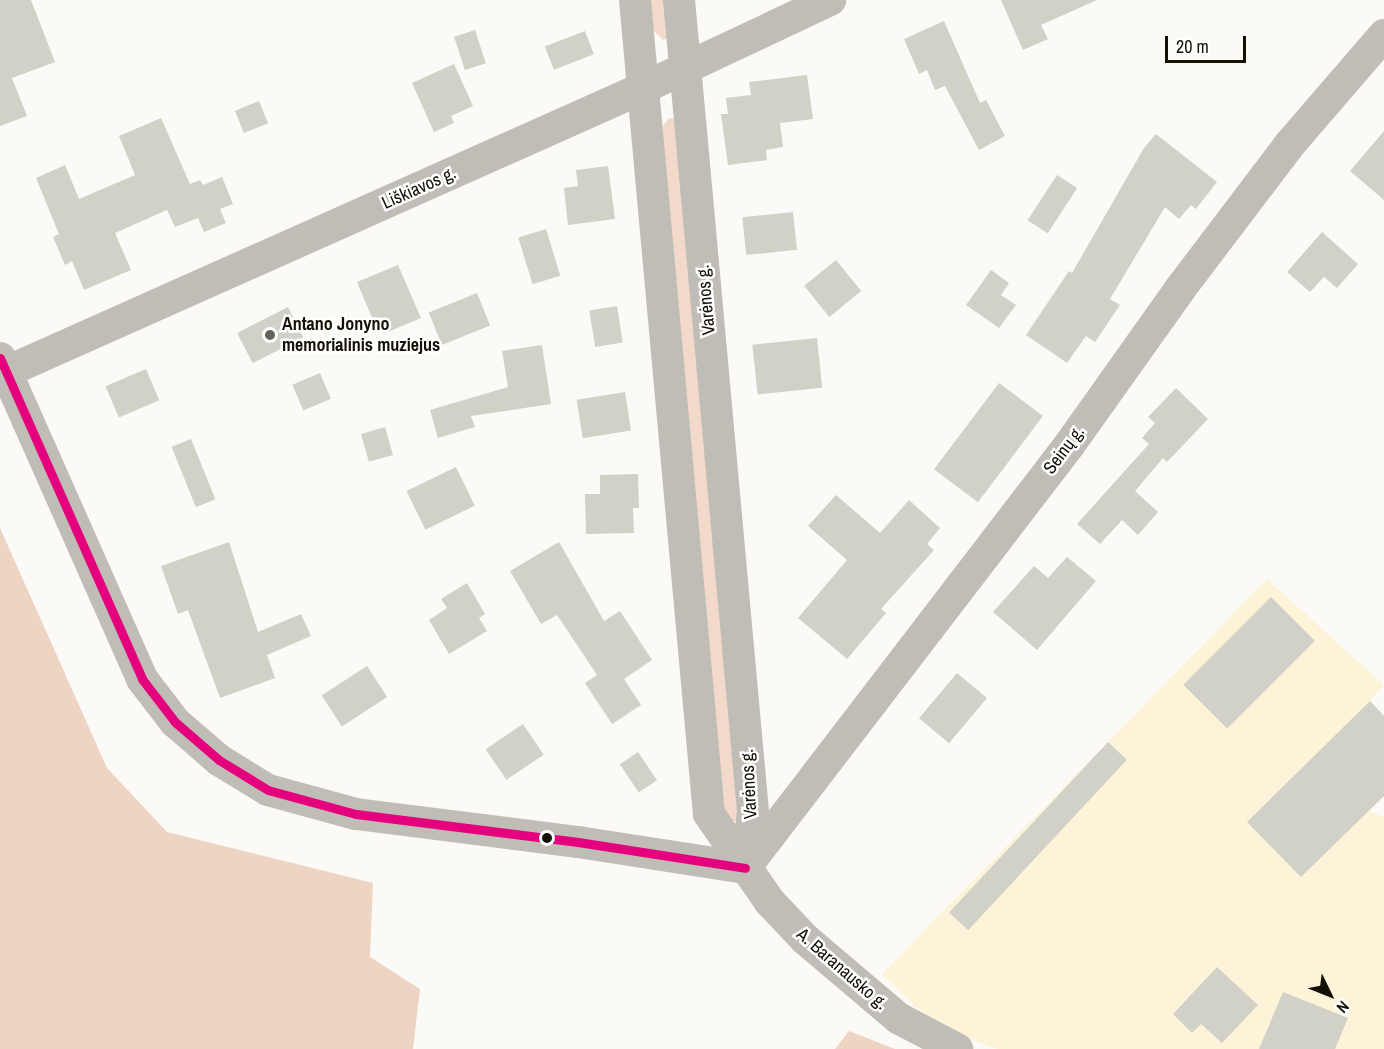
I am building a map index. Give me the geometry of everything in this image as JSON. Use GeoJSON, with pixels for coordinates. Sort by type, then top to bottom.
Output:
{"type":"FeatureCollection","features":[{"type":"Feature","properties":{"kind":"street","name":"Varėnos g."},"geometry":{"type":"LineString","coordinates":[[635,0],[709,814],[745,868]]}},
{"type":"Feature","properties":{"kind":"street","name":"Varėnos g."},"geometry":{"type":"LineString","coordinates":[[679,0],[753,812],[745,868]]}},
{"type":"Feature","properties":{"kind":"street","name":"Liškiavos g."},"geometry":{"type":"LineString","coordinates":[[3,365],[643,88],[831,0]]}},
{"type":"Feature","properties":{"kind":"street","name":"Seinų g."},"geometry":{"type":"LineString","coordinates":[[745,868],[1070,444],[1180,289],[1276,162],[1384,35]]}},
{"type":"Feature","properties":{"kind":"street"},"geometry":{"type":"LineString","coordinates":[[3,365],[142,679],[175,722],[219,760],[268,790],[356,814],[578,842],[745,868]]}},
{"type":"Feature","properties":{"kind":"street","name":"A. Baranausko g."},"geometry":{"type":"LineString","coordinates":[[745,868],[770,902],[805,939],[856,983],[898,1018],[957,1049]]}},
{"type":"Feature","properties":{"kind":"shaded area"},"geometry":{"type":"Polygon","coordinates":[[[648,0],[667,0],[668,38],[663,40],[651,28],[648,0]]]}},
{"type":"Feature","properties":{"kind":"shaded area"},"geometry":{"type":"Polygon","coordinates":[[[669,118],[675,119],[740,816],[736,821],[731,821],[723,811],[661,129],[669,118]]]}},
{"type":"Feature","properties":{"kind":"shaded area"},"geometry":{"type":"Polygon","coordinates":[[[0,528],[107,768],[167,832],[373,883],[370,957],[420,989],[413,1049],[0,1049],[0,528]]]}},
{"type":"Feature","properties":{"kind":"shaded area"},"geometry":{"type":"Polygon","coordinates":[[[1267,579],[1384,685],[1370,701],[1384,716],[1384,796],[1369,811],[1384,817],[1384,1049],[997,1049],[970,1039],[919,1010],[882,974],[1267,579]]]}},
{"type":"Feature","properties":{"kind":"shaded area"},"geometry":{"type":"Polygon","coordinates":[[[849,1031],[895,1049],[835,1049],[849,1031]]]}},
{"type":"Feature","properties":{"kind":"building"},"geometry":{"type":"Polygon","coordinates":[[[0,0],[31,0],[55,62],[12,78],[27,116],[0,126],[0,0]]]}},
{"type":"Feature","properties":{"kind":"building"},"geometry":{"type":"Polygon","coordinates":[[[1001,0],[1097,0],[1041,25],[1048,39],[1023,50],[1001,0]]]}},
{"type":"Feature","properties":{"kind":"building"},"geometry":{"type":"Polygon","coordinates":[[[944,21],[980,103],[986,100],[1005,136],[979,150],[945,86],[935,90],[927,70],[919,74],[904,39],[944,21]]]}},
{"type":"Feature","properties":{"kind":"building"},"geometry":{"type":"Polygon","coordinates":[[[475,30],[486,63],[465,70],[454,37],[475,30]]]}},
{"type":"Feature","properties":{"kind":"building"},"geometry":{"type":"Polygon","coordinates":[[[585,31],[594,54],[554,70],[545,46],[585,31]]]}},
{"type":"Feature","properties":{"kind":"building"},"geometry":{"type":"Polygon","coordinates":[[[454,64],[473,106],[451,116],[454,123],[434,132],[412,83],[454,64]]]}},
{"type":"Feature","properties":{"kind":"building"},"geometry":{"type":"Polygon","coordinates":[[[807,75],[813,119],[780,123],[783,147],[766,150],[767,160],[728,165],[721,114],[728,114],[726,98],[751,95],[749,82],[807,75]]]}},
{"type":"Feature","properties":{"kind":"building"},"geometry":{"type":"Polygon","coordinates":[[[259,101],[268,123],[244,133],[235,111],[259,101]]]}},
{"type":"Feature","properties":{"kind":"building"},"geometry":{"type":"Polygon","coordinates":[[[161,118],[190,184],[200,180],[203,185],[222,177],[233,204],[220,209],[226,223],[204,232],[198,218],[175,227],[167,210],[115,233],[131,270],[84,290],[72,261],[65,265],[53,237],[59,234],[36,178],[65,165],[79,199],[135,175],[119,136],[161,118]]]}},
{"type":"Feature","properties":{"kind":"building"},"geometry":{"type":"Polygon","coordinates":[[[1384,131],[1384,200],[1350,171],[1384,131]]]}},
{"type":"Feature","properties":{"kind":"building"},"geometry":{"type":"Polygon","coordinates":[[[1156,134],[1217,182],[1196,209],[1191,205],[1179,219],[1165,207],[1110,299],[1120,305],[1095,342],[1086,336],[1067,363],[1026,335],[1069,271],[1072,273],[1144,148],[1156,134]]]}},
{"type":"Feature","properties":{"kind":"building"},"geometry":{"type":"Polygon","coordinates":[[[608,166],[615,219],[568,225],[564,188],[578,186],[576,170],[608,166]]]}},
{"type":"Feature","properties":{"kind":"building"},"geometry":{"type":"Polygon","coordinates":[[[1057,175],[1077,188],[1048,233],[1028,220],[1057,175]]]}},
{"type":"Feature","properties":{"kind":"building"},"geometry":{"type":"Polygon","coordinates":[[[793,212],[797,250],[746,255],[742,217],[793,212]]]}},
{"type":"Feature","properties":{"kind":"building"},"geometry":{"type":"Polygon","coordinates":[[[546,229],[560,276],[533,284],[518,237],[546,229]]]}},
{"type":"Feature","properties":{"kind":"building"},"geometry":{"type":"Polygon","coordinates":[[[1322,232],[1358,264],[1337,288],[1324,277],[1310,292],[1287,272],[1322,232]]]}},
{"type":"Feature","properties":{"kind":"building"},"geometry":{"type":"Polygon","coordinates":[[[836,260],[861,291],[829,317],[804,286],[836,260]]]}},
{"type":"Feature","properties":{"kind":"building"},"geometry":{"type":"Polygon","coordinates":[[[398,265],[421,318],[388,332],[381,317],[373,320],[357,282],[398,265]]]}},
{"type":"Feature","properties":{"kind":"building"},"geometry":{"type":"Polygon","coordinates":[[[991,270],[1009,283],[1001,295],[1016,305],[999,328],[966,305],[991,270]]]}},
{"type":"Feature","properties":{"kind":"building"},"geometry":{"type":"Polygon","coordinates":[[[477,293],[490,325],[442,345],[429,312],[477,293]]]}},
{"type":"Feature","properties":{"kind":"building"},"geometry":{"type":"Polygon","coordinates":[[[617,306],[623,343],[595,347],[589,310],[617,306]]]}},
{"type":"Feature","properties":{"kind":"building","name":"Antano Jonyno memorialinis muziejus"},"geometry":{"type":"Polygon","coordinates":[[[288,307],[303,337],[253,363],[237,333],[288,307]]]}},
{"type":"Feature","properties":{"kind":"building"},"geometry":{"type":"Polygon","coordinates":[[[817,338],[822,388],[758,395],[752,345],[817,338]]]}},
{"type":"Feature","properties":{"kind":"building"},"geometry":{"type":"Polygon","coordinates":[[[542,345],[551,404],[471,416],[475,427],[438,438],[430,410],[508,387],[502,351],[542,345]]]}},
{"type":"Feature","properties":{"kind":"building"},"geometry":{"type":"Polygon","coordinates":[[[146,369],[159,400],[119,417],[105,386],[146,369]]]}},
{"type":"Feature","properties":{"kind":"building"},"geometry":{"type":"Polygon","coordinates":[[[320,373],[331,399],[303,410],[292,385],[320,373]]]}},
{"type":"Feature","properties":{"kind":"building"},"geometry":{"type":"Polygon","coordinates":[[[999,383],[1043,416],[978,502],[934,469],[999,383]]]}},
{"type":"Feature","properties":{"kind":"building"},"geometry":{"type":"Polygon","coordinates":[[[1176,388],[1208,419],[1167,462],[1163,458],[1135,491],[1158,512],[1138,535],[1122,520],[1100,544],[1077,524],[1149,444],[1142,438],[1155,423],[1148,417],[1176,388]]]}},
{"type":"Feature","properties":{"kind":"building"},"geometry":{"type":"Polygon","coordinates":[[[625,392],[631,431],[583,438],[577,400],[625,392]]]}},
{"type":"Feature","properties":{"kind":"building"},"geometry":{"type":"Polygon","coordinates":[[[385,427],[393,455],[369,462],[361,434],[385,427]]]}},
{"type":"Feature","properties":{"kind":"building"},"geometry":{"type":"Polygon","coordinates":[[[191,439],[215,499],[196,507],[172,447],[191,439]]]}},
{"type":"Feature","properties":{"kind":"building"},"geometry":{"type":"Polygon","coordinates":[[[456,467],[475,506],[425,530],[407,491],[456,467]]]}},
{"type":"Feature","properties":{"kind":"building"},"geometry":{"type":"Polygon","coordinates":[[[638,474],[639,508],[633,508],[634,533],[586,534],[585,494],[600,494],[600,475],[638,474]]]}},
{"type":"Feature","properties":{"kind":"building"},"geometry":{"type":"Polygon","coordinates":[[[836,495],[880,533],[909,500],[940,528],[927,544],[934,550],[881,609],[886,613],[847,659],[798,618],[847,560],[808,526],[836,495]]]}},
{"type":"Feature","properties":{"kind":"building"},"geometry":{"type":"Polygon","coordinates":[[[229,542],[258,632],[301,614],[311,636],[267,655],[275,678],[220,698],[188,610],[178,614],[161,566],[229,542]]]}},
{"type":"Feature","properties":{"kind":"building"},"geometry":{"type":"Polygon","coordinates":[[[559,542],[604,621],[620,611],[652,660],[624,679],[641,705],[612,724],[585,683],[597,675],[557,615],[541,624],[510,571],[559,542]]]}},
{"type":"Feature","properties":{"kind":"building"},"geometry":{"type":"Polygon","coordinates":[[[1067,557],[1096,581],[1037,650],[993,612],[1034,566],[1048,578],[1067,557]]]}},
{"type":"Feature","properties":{"kind":"building"},"geometry":{"type":"Polygon","coordinates":[[[467,583],[485,614],[479,618],[487,631],[449,654],[429,620],[447,608],[441,599],[467,583]]]}},
{"type":"Feature","properties":{"kind":"building"},"geometry":{"type":"Polygon","coordinates":[[[1271,597],[1315,641],[1227,729],[1183,685],[1271,597]]]}},
{"type":"Feature","properties":{"kind":"building"},"geometry":{"type":"Polygon","coordinates":[[[367,666],[387,697],[342,726],[322,695],[367,666]]]}},
{"type":"Feature","properties":{"kind":"building"},"geometry":{"type":"Polygon","coordinates":[[[957,673],[987,698],[949,743],[919,718],[957,673]]]}},
{"type":"Feature","properties":{"kind":"building"},"geometry":{"type":"Polygon","coordinates":[[[1370,701],[1384,716],[1384,796],[1301,877],[1247,822],[1370,701]]]}},
{"type":"Feature","properties":{"kind":"building"},"geometry":{"type":"Polygon","coordinates":[[[523,724],[544,755],[506,780],[486,749],[523,724]]]}},
{"type":"Feature","properties":{"kind":"building"},"geometry":{"type":"Polygon","coordinates":[[[1108,742],[1127,760],[968,930],[949,912],[1108,742]]]}},
{"type":"Feature","properties":{"kind":"building"},"geometry":{"type":"Polygon","coordinates":[[[638,752],[657,780],[639,792],[620,764],[638,752]]]}},
{"type":"Feature","properties":{"kind":"building"},"geometry":{"type":"Polygon","coordinates":[[[1217,967],[1258,1005],[1222,1043],[1201,1024],[1192,1033],[1173,1014],[1217,967]]]}},
{"type":"Feature","properties":{"kind":"building"},"geometry":{"type":"Polygon","coordinates":[[[1283,992],[1348,1018],[1335,1049],[1259,1049],[1283,992]]]}},
{"type":"Feature","properties":{"kind":"transit line"},"geometry":{"type":"LineString","coordinates":[[0,358],[142,679],[175,722],[219,760],[268,790],[356,814],[578,842],[745,868]]}},
{"type":"Feature","properties":{"kind":"place","name":"Antano Jonyno memorialinis muziejus"},"geometry":{"type":"Point","coordinates":[270,335]}}]}
